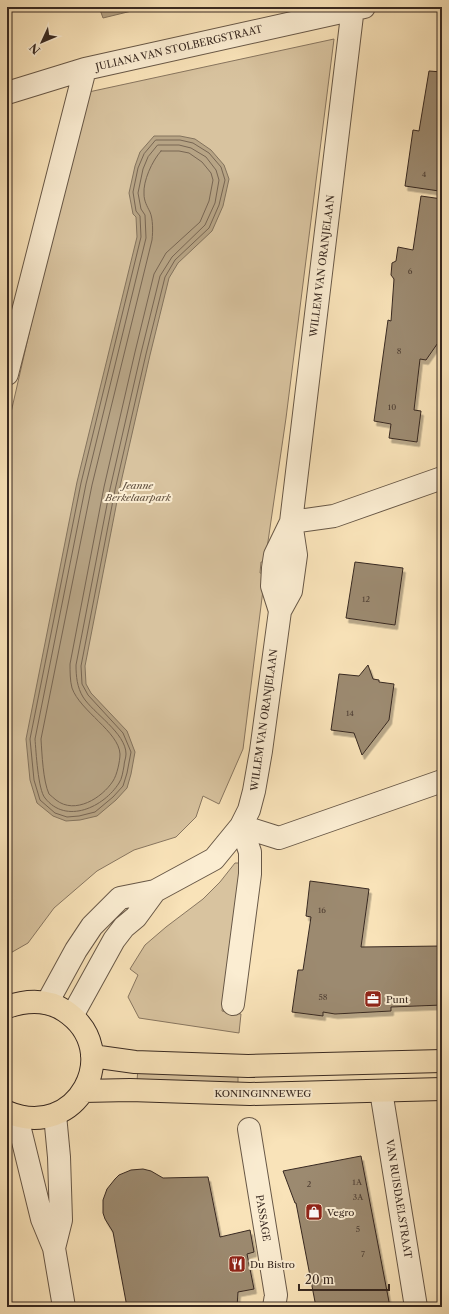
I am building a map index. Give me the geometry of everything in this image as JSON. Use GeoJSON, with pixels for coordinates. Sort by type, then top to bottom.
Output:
{"type":"FeatureCollection","features":[{"type":"Feature","properties":{"kind":"main road"},"geometry":{"type":"LineString","coordinates":[[7,1007],[26,1001],[37,1001],[60,1008],[72,1016],[80,1024],[86,1034],[92,1056],[90,1075],[83,1091],[71,1105],[55,1115],[37,1118],[12,1114]]}},
{"type":"Feature","properties":{"kind":"main road"},"geometry":{"type":"LineString","coordinates":[[92,1056],[135,1062],[248,1066],[442,1061]]}},
{"type":"Feature","properties":{"kind":"main road","name":"KONINGINNEWEG"},"geometry":{"type":"LineString","coordinates":[[83,1091],[130,1090],[250,1094],[442,1090]]}},
{"type":"Feature","properties":{"kind":"street","name":"JULIANA VAN STOLBERGSTRAAT"},"geometry":{"type":"LineString","coordinates":[[7,93],[85,69],[313,12],[357,8]]}},
{"type":"Feature","properties":{"kind":"street","name":"WILLEM VAN ORANJELAAN"},"geometry":{"type":"LineString","coordinates":[[47,1003],[76,950],[92,926],[120,898],[155,891],[214,859],[240,826],[249,810],[261,751],[280,611],[272,586],[273,568],[275,555],[291,522],[357,8]]}},
{"type":"Feature","properties":{"kind":"street"},"geometry":{"type":"LineString","coordinates":[[7,374],[85,69]]}},
{"type":"Feature","properties":{"kind":"street"},"geometry":{"type":"LineString","coordinates":[[291,522],[334,516],[442,478]]}},
{"type":"Feature","properties":{"kind":"street"},"geometry":{"type":"LineString","coordinates":[[240,826],[279,838],[442,781]]}},
{"type":"Feature","properties":{"kind":"street"},"geometry":{"type":"LineString","coordinates":[[233,1004],[250,874],[250,852],[240,826]]}},
{"type":"Feature","properties":{"kind":"street","name":"WILLEM VAN ORANJELAAN"},"geometry":{"type":"LineString","coordinates":[[72,1016],[114,940],[124,927],[136,916],[155,891]]}},
{"type":"Feature","properties":{"kind":"street","name":"VAN RUISDAELSTRAAT"},"geometry":{"type":"LineString","coordinates":[[382,1091],[416,1307]]}},
{"type":"Feature","properties":{"kind":"street"},"geometry":{"type":"LineString","coordinates":[[12,1114],[42,1220],[54,1248],[64,1307]]}},
{"type":"Feature","properties":{"kind":"street"},"geometry":{"type":"LineString","coordinates":[[54,1248],[61,1220],[59,1157],[55,1115]]}},
{"type":"Feature","properties":{"kind":"street","name":"PASSAGE"},"geometry":{"type":"LineString","coordinates":[[249,1129],[276,1295],[274,1307]]}},
{"type":"Feature","properties":{"kind":"green space","name":"Jeanne Berkelaarpark"},"geometry":{"type":"Polygon","coordinates":[[[334,39],[286,418],[265,562],[261,562],[260,573],[265,574],[243,749],[219,804],[203,796],[196,817],[176,837],[134,850],[97,871],[54,908],[28,943],[7,955],[7,430],[84,93],[334,39]]]}},
{"type":"Feature","properties":{"kind":"green space"},"geometry":{"type":"Polygon","coordinates":[[[235,863],[240,863],[242,866],[222,1011],[241,1014],[239,1033],[139,1018],[128,997],[138,975],[130,969],[145,945],[203,899],[220,882],[235,863]]]}},
{"type":"Feature","properties":{"kind":"green space"},"geometry":{"type":"Polygon","coordinates":[[[138,1068],[238,1073],[238,1086],[137,1081],[138,1068]]]}},
{"type":"Feature","properties":{"kind":"water"},"geometry":{"type":"Polygon","coordinates":[[[99,7],[148,7],[103,18],[99,7]]]}},
{"type":"Feature","properties":{"kind":"water"},"geometry":{"type":"Polygon","coordinates":[[[154,136],[180,136],[195,139],[211,150],[224,165],[229,179],[223,206],[212,231],[178,263],[169,278],[119,491],[85,666],[86,684],[91,693],[127,731],[135,752],[131,774],[127,788],[116,800],[97,816],[80,820],[66,821],[53,816],[37,803],[30,780],[26,739],[77,482],[137,237],[136,217],[133,214],[129,193],[135,166],[140,152],[154,136]]]}},
{"type":"Feature","properties":{"kind":"building"},"geometry":{"type":"Polygon","coordinates":[[[429,71],[442,72],[442,167],[439,191],[405,186],[413,130],[419,131],[429,71]]]}},
{"type":"Feature","properties":{"kind":"building"},"geometry":{"type":"Polygon","coordinates":[[[421,196],[442,199],[442,337],[426,360],[420,359],[414,410],[421,411],[417,442],[389,438],[391,424],[374,421],[388,320],[391,321],[394,279],[391,275],[392,263],[396,261],[398,247],[413,250],[421,196]]]}},
{"type":"Feature","properties":{"kind":"building"},"geometry":{"type":"Polygon","coordinates":[[[355,562],[403,568],[395,625],[346,618],[355,562]]]}},
{"type":"Feature","properties":{"kind":"building"},"geometry":{"type":"Polygon","coordinates":[[[368,665],[373,679],[379,680],[379,682],[394,684],[389,720],[362,755],[354,733],[331,730],[339,674],[359,676],[368,665]]]}},
{"type":"Feature","properties":{"kind":"building"},"geometry":{"type":"Polygon","coordinates":[[[310,881],[369,889],[361,947],[442,946],[442,1005],[391,1007],[391,1011],[335,1014],[323,1012],[323,1016],[292,1012],[298,970],[303,970],[311,917],[306,916],[310,881]]]}},
{"type":"Feature","properties":{"kind":"building"},"geometry":{"type":"Polygon","coordinates":[[[361,1156],[390,1307],[316,1307],[296,1203],[283,1171],[361,1156]]]}},
{"type":"Feature","properties":{"kind":"building"},"geometry":{"type":"Polygon","coordinates":[[[143,1169],[151,1171],[163,1178],[208,1177],[220,1237],[250,1230],[254,1252],[247,1254],[254,1289],[238,1292],[237,1307],[127,1307],[113,1232],[103,1213],[103,1200],[107,1189],[119,1175],[131,1170],[143,1169]]]}},
{"type":"Feature","properties":{"kind":"place","name":"Punt"},"geometry":{"type":"Point","coordinates":[373,999]}},
{"type":"Feature","properties":{"kind":"place","name":"Vegro"},"geometry":{"type":"Point","coordinates":[314,1212]}},
{"type":"Feature","properties":{"kind":"place","name":"Du Bistro"},"geometry":{"type":"Point","coordinates":[237,1264]}}]}
